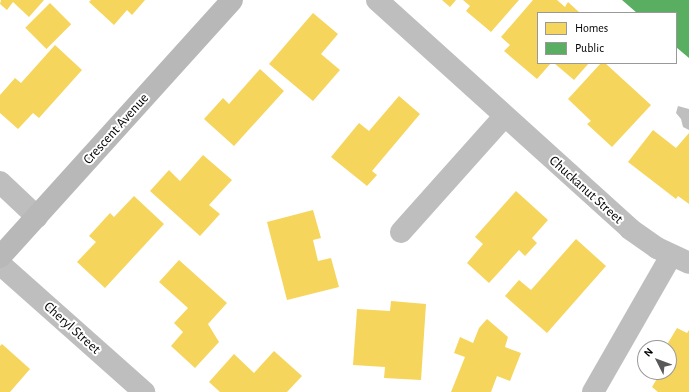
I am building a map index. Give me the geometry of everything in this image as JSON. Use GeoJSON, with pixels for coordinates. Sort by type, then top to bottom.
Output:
{"type":"FeatureCollection","features":[{"type":"Feature","properties":{"kind":"street","name":"Crescent Avenue"},"geometry":{"type":"LineString","coordinates":[[0,257],[232,0]]}},
{"type":"Feature","properties":{"kind":"street","name":"Chuckanut Street"},"geometry":{"type":"LineString","coordinates":[[377,0],[504,117],[630,229],[680,260],[593,392]]}},
{"type":"Feature","properties":{"kind":"street"},"geometry":{"type":"LineString","coordinates":[[401,232],[504,117]]}},
{"type":"Feature","properties":{"kind":"street"},"geometry":{"type":"LineString","coordinates":[[0,182],[37,217]]}},
{"type":"Feature","properties":{"kind":"street","name":"Cheryl Street"},"geometry":{"type":"LineString","coordinates":[[0,264],[144,392]]}},
{"type":"Feature","properties":{"kind":"shaded area"},"geometry":{"type":"Polygon","coordinates":[[[678,106],[689,109],[689,130],[683,127],[681,119],[676,113],[678,106]]]}},
{"type":"Feature","properties":{"kind":"building: Homes"},"geometry":{"type":"Polygon","coordinates":[[[1,0],[44,0],[29,17],[13,2],[7,10],[0,4],[1,0]]]}},
{"type":"Feature","properties":{"kind":"building: Homes"},"geometry":{"type":"Polygon","coordinates":[[[91,0],[145,0],[132,15],[127,10],[114,25],[89,2],[91,0]]]}},
{"type":"Feature","properties":{"kind":"building: Homes"},"geometry":{"type":"Polygon","coordinates":[[[442,0],[456,0],[450,7],[442,0]]]}},
{"type":"Feature","properties":{"kind":"building: Homes"},"geometry":{"type":"Polygon","coordinates":[[[463,0],[519,0],[491,32],[466,11],[470,6],[463,0]]]}},
{"type":"Feature","properties":{"kind":"building: Homes"},"geometry":{"type":"Polygon","coordinates":[[[533,0],[557,0],[565,7],[568,2],[579,12],[537,12],[537,64],[550,64],[537,79],[504,51],[510,45],[501,37],[533,0]]]}},
{"type":"Feature","properties":{"kind":"building: Homes"},"geometry":{"type":"Polygon","coordinates":[[[50,3],[71,24],[46,49],[25,28],[50,3]]]}},
{"type":"Feature","properties":{"kind":"building: Homes"},"geometry":{"type":"Polygon","coordinates":[[[313,13],[338,34],[321,54],[340,70],[313,101],[269,64],[313,13]]]}},
{"type":"Feature","properties":{"kind":"building: Homes"},"geometry":{"type":"Polygon","coordinates":[[[55,45],[82,70],[39,118],[33,113],[18,129],[0,113],[0,95],[15,78],[21,83],[55,45]]]}},
{"type":"Feature","properties":{"kind":"building: Homes"},"geometry":{"type":"Polygon","coordinates":[[[555,64],[588,64],[574,80],[555,64]]]}},
{"type":"Feature","properties":{"kind":"building: Homes"},"geometry":{"type":"Polygon","coordinates":[[[600,64],[606,64],[651,105],[612,147],[587,124],[591,121],[568,99],[600,64]]]}},
{"type":"Feature","properties":{"kind":"building: Homes"},"geometry":{"type":"Polygon","coordinates":[[[260,69],[284,91],[234,146],[204,119],[223,98],[229,104],[260,69]]]}},
{"type":"Feature","properties":{"kind":"building: Homes"},"geometry":{"type":"Polygon","coordinates":[[[399,96],[420,114],[372,171],[377,175],[367,186],[331,157],[359,123],[369,131],[399,96]]]}},
{"type":"Feature","properties":{"kind":"building: Homes"},"geometry":{"type":"Polygon","coordinates":[[[653,130],[676,148],[689,133],[689,204],[678,196],[676,199],[628,162],[653,130]]]}},
{"type":"Feature","properties":{"kind":"building: Homes"},"geometry":{"type":"Polygon","coordinates":[[[203,155],[232,180],[209,205],[220,214],[200,236],[150,191],[169,170],[180,181],[203,155]]]}},
{"type":"Feature","properties":{"kind":"building: Homes"},"geometry":{"type":"Polygon","coordinates":[[[516,191],[548,220],[532,238],[537,243],[525,256],[519,250],[489,283],[467,263],[483,244],[475,237],[516,191]]]}},
{"type":"Feature","properties":{"kind":"building: Homes"},"geometry":{"type":"Polygon","coordinates":[[[134,196],[164,224],[105,288],[77,262],[96,242],[89,236],[110,213],[114,217],[134,196]]]}},
{"type":"Feature","properties":{"kind":"building: Homes"},"geometry":{"type":"Polygon","coordinates":[[[313,210],[321,238],[313,240],[318,261],[331,258],[339,287],[287,300],[267,222],[313,210]]]}},
{"type":"Feature","properties":{"kind":"building: Homes"},"geometry":{"type":"Polygon","coordinates":[[[576,239],[606,266],[547,333],[505,296],[519,280],[531,290],[576,239]]]}},
{"type":"Feature","properties":{"kind":"building: Homes"},"geometry":{"type":"Polygon","coordinates":[[[179,260],[227,303],[208,324],[219,342],[195,368],[171,346],[183,332],[174,323],[188,308],[159,282],[179,260]]]}},
{"type":"Feature","properties":{"kind":"building: Homes"},"geometry":{"type":"Polygon","coordinates":[[[391,301],[426,304],[421,380],[384,378],[385,367],[353,365],[357,309],[390,311],[391,301]]]}},
{"type":"Feature","properties":{"kind":"building: Homes"},"geometry":{"type":"Polygon","coordinates":[[[487,319],[508,337],[505,347],[521,353],[510,381],[497,376],[491,392],[451,392],[465,357],[454,353],[460,337],[473,343],[479,328],[487,319]]]}},
{"type":"Feature","properties":{"kind":"building: Homes"},"geometry":{"type":"Polygon","coordinates":[[[677,328],[687,333],[689,330],[689,392],[658,392],[652,387],[656,380],[677,380],[677,340],[670,340],[677,328]]]}},
{"type":"Feature","properties":{"kind":"building: Homes"},"geometry":{"type":"Polygon","coordinates":[[[2,344],[30,369],[10,392],[0,392],[0,346],[2,344]]]}},
{"type":"Feature","properties":{"kind":"building: Homes"},"geometry":{"type":"Polygon","coordinates":[[[274,351],[302,376],[287,392],[220,392],[209,382],[234,354],[254,373],[274,351]]]}},
{"type":"Feature","properties":{"kind":"building: Public"},"geometry":{"type":"Polygon","coordinates":[[[622,0],[689,0],[689,58],[677,48],[677,12],[636,12],[622,0]]]}}]}
